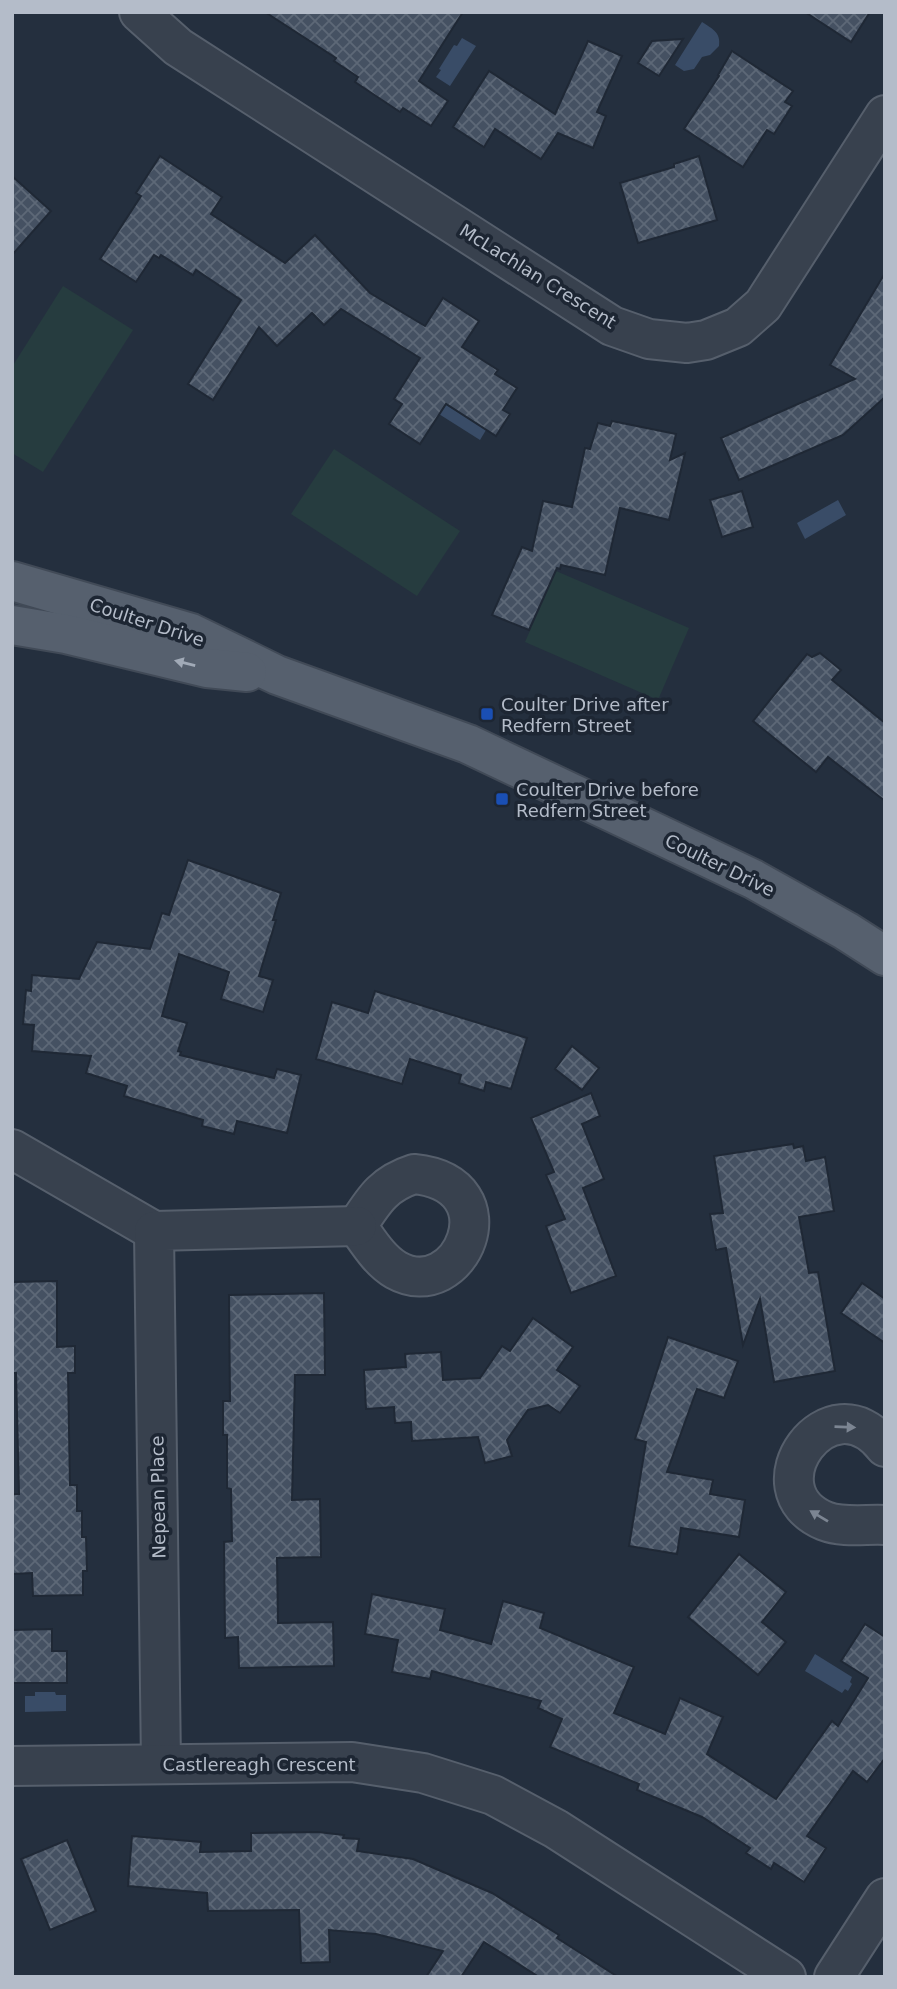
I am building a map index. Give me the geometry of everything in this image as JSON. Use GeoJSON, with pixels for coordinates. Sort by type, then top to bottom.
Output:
{"type":"FeatureCollection","features":[{"type":"Feature","properties":{"kind":"main road","name":"Coulter Drive"},"geometry":{"type":"LineString","coordinates":[[12,581],[191,633],[277,676],[441,733],[483,751],[753,879],[885,956]]}},
{"type":"Feature","properties":{"kind":"main road","name":"Coulter Drive"},"geometry":{"type":"LineString","coordinates":[[12,625],[66,634],[207,668],[277,676]]}},
{"type":"Feature","properties":{"kind":"street","name":"McLachlan Crescent"},"geometry":{"type":"LineString","coordinates":[[139,12],[178,47],[612,326],[649,340],[687,343],[706,340],[738,327],[761,307],[885,115]]}},
{"type":"Feature","properties":{"kind":"street"},"geometry":{"type":"LineString","coordinates":[[12,1149],[154,1231],[357,1226]]}},
{"type":"Feature","properties":{"kind":"street","name":"Nepean Place"},"geometry":{"type":"LineString","coordinates":[[154,1231],[161,1763]]}},
{"type":"Feature","properties":{"kind":"street"},"geometry":{"type":"LineString","coordinates":[[885,1447],[870,1432],[853,1425],[835,1426],[818,1432],[804,1445],[796,1461],[794,1479],[799,1497],[810,1512],[826,1521],[843,1525],[885,1524]]}},
{"type":"Feature","properties":{"kind":"street","name":"Castlereagh Crescent"},"geometry":{"type":"LineString","coordinates":[[12,1766],[352,1762],[423,1773],[493,1795],[556,1829],[786,1977]]}},
{"type":"Feature","properties":{"kind":"street"},"geometry":{"type":"LineString","coordinates":[[834,1977],[885,1898]]}},
{"type":"Feature","properties":{"kind":"green space"},"geometry":{"type":"Polygon","coordinates":[[[63,286],[133,330],[43,472],[12,453],[12,367],[63,286]]]}},
{"type":"Feature","properties":{"kind":"green space"},"geometry":{"type":"Polygon","coordinates":[[[334,449],[460,531],[417,596],[291,514],[334,449]]]}},
{"type":"Feature","properties":{"kind":"green space"},"geometry":{"type":"Polygon","coordinates":[[[556,571],[689,628],[658,700],[525,642],[556,571]]]}},
{"type":"Feature","properties":{"kind":"water"},"geometry":{"type":"Polygon","coordinates":[[[702,22],[713,29],[719,46],[710,55],[702,57],[694,69],[684,71],[675,65],[702,22]]]}},
{"type":"Feature","properties":{"kind":"water"},"geometry":{"type":"Polygon","coordinates":[[[462,38],[476,46],[450,86],[436,77],[454,45],[457,46],[462,38]]]}},
{"type":"Feature","properties":{"kind":"water"},"geometry":{"type":"Polygon","coordinates":[[[437,399],[486,430],[480,440],[431,409],[437,399]]]}},
{"type":"Feature","properties":{"kind":"water"},"geometry":{"type":"Polygon","coordinates":[[[838,500],[846,515],[805,539],[797,523],[838,500]]]}},
{"type":"Feature","properties":{"kind":"water"},"geometry":{"type":"Polygon","coordinates":[[[815,1654],[852,1677],[848,1691],[845,1689],[842,1693],[805,1671],[815,1654]]]}},
{"type":"Feature","properties":{"kind":"water"},"geometry":{"type":"Polygon","coordinates":[[[35,1692],[66,1695],[66,1711],[25,1712],[25,1696],[35,1696],[35,1692]]]}},
{"type":"Feature","properties":{"kind":"building"},"geometry":{"type":"Polygon","coordinates":[[[265,12],[463,12],[419,81],[448,101],[431,126],[403,108],[400,112],[355,82],[358,77],[334,61],[336,58],[265,12]]]}},
{"type":"Feature","properties":{"kind":"building"},"geometry":{"type":"Polygon","coordinates":[[[805,12],[870,12],[851,42],[805,12]]]}},
{"type":"Feature","properties":{"kind":"building"},"geometry":{"type":"Polygon","coordinates":[[[683,39],[659,76],[638,63],[652,41],[683,39]]]}},
{"type":"Feature","properties":{"kind":"building"},"geometry":{"type":"Polygon","coordinates":[[[588,41],[622,56],[597,112],[606,116],[593,148],[558,133],[541,159],[495,129],[484,147],[453,127],[489,71],[555,114],[588,41]]]}},
{"type":"Feature","properties":{"kind":"building"},"geometry":{"type":"Polygon","coordinates":[[[732,51],[793,91],[785,102],[792,106],[774,134],[767,130],[743,167],[684,129],[732,51]]]}},
{"type":"Feature","properties":{"kind":"building"},"geometry":{"type":"Polygon","coordinates":[[[160,156],[222,197],[211,214],[285,263],[315,235],[370,293],[425,326],[443,298],[479,321],[462,347],[498,370],[495,374],[517,388],[503,410],[510,414],[496,436],[446,404],[420,444],[389,424],[402,404],[394,399],[420,358],[341,309],[324,325],[312,313],[277,346],[259,327],[213,400],[188,384],[241,300],[196,270],[193,275],[161,255],[159,258],[154,255],[136,282],[100,259],[141,196],[136,193],[160,156]]]}},
{"type":"Feature","properties":{"kind":"building"},"geometry":{"type":"Polygon","coordinates":[[[699,156],[717,220],[638,243],[620,183],[674,167],[674,164],[699,156]]]}},
{"type":"Feature","properties":{"kind":"building"},"geometry":{"type":"Polygon","coordinates":[[[12,176],[51,211],[12,255],[12,176]]]}},
{"type":"Feature","properties":{"kind":"building"},"geometry":{"type":"Polygon","coordinates":[[[885,273],[885,397],[843,435],[739,480],[721,438],[855,379],[830,365],[885,273]]]}},
{"type":"Feature","properties":{"kind":"building"},"geometry":{"type":"Polygon","coordinates":[[[612,421],[676,434],[670,460],[685,453],[669,520],[620,508],[605,575],[561,565],[560,569],[557,568],[529,630],[492,615],[522,547],[532,551],[543,501],[572,507],[585,448],[590,449],[598,423],[610,426],[612,421]]]}},
{"type":"Feature","properties":{"kind":"building"},"geometry":{"type":"Polygon","coordinates":[[[742,491],[753,527],[722,537],[710,500],[742,491]]]}},
{"type":"Feature","properties":{"kind":"building"},"geometry":{"type":"Polygon","coordinates":[[[820,653],[841,670],[832,680],[885,723],[885,801],[828,757],[816,772],[753,721],[807,654],[812,657],[820,653]]]}},
{"type":"Feature","properties":{"kind":"building"},"geometry":{"type":"Polygon","coordinates":[[[188,860],[281,893],[259,976],[273,980],[263,1012],[221,999],[229,972],[179,954],[162,1016],[187,1023],[178,1051],[181,1052],[180,1055],[274,1078],[277,1069],[301,1075],[287,1133],[237,1121],[234,1134],[202,1126],[203,1120],[124,1096],[127,1086],[86,1073],[91,1056],[32,1051],[34,1025],[23,1024],[26,990],[31,991],[32,975],[79,979],[97,942],[150,949],[162,913],[169,915],[188,860]]]}},
{"type":"Feature","properties":{"kind":"building"},"geometry":{"type":"Polygon","coordinates":[[[375,991],[527,1038],[511,1089],[486,1082],[484,1091],[459,1083],[461,1075],[410,1059],[402,1084],[316,1059],[332,1002],[368,1013],[375,991]]]}},
{"type":"Feature","properties":{"kind":"building"},"geometry":{"type":"Polygon","coordinates":[[[572,1046],[599,1068],[582,1090],[555,1069],[572,1046]]]}},
{"type":"Feature","properties":{"kind":"building"},"geometry":{"type":"Polygon","coordinates":[[[591,1093],[600,1116],[582,1124],[604,1179],[583,1188],[616,1276],[571,1293],[546,1226],[565,1219],[546,1175],[554,1172],[531,1118],[591,1093]]]}},
{"type":"Feature","properties":{"kind":"building"},"geometry":{"type":"Polygon","coordinates":[[[793,1144],[794,1148],[803,1146],[806,1161],[825,1157],[834,1211],[799,1217],[809,1273],[818,1272],[835,1371],[774,1382],[760,1299],[743,1345],[726,1248],[716,1250],[710,1214],[723,1213],[714,1156],[793,1144]]]}},
{"type":"Feature","properties":{"kind":"building"},"geometry":{"type":"Polygon","coordinates":[[[57,1281],[57,1347],[75,1346],[75,1373],[68,1373],[70,1485],[77,1485],[77,1511],[82,1511],[82,1537],[86,1537],[87,1571],[83,1571],[83,1595],[33,1596],[32,1573],[12,1574],[12,1494],[19,1494],[12,1282],[57,1281]]]}},
{"type":"Feature","properties":{"kind":"building"},"geometry":{"type":"Polygon","coordinates":[[[862,1283],[885,1299],[885,1343],[841,1313],[862,1283]]]}},
{"type":"Feature","properties":{"kind":"building"},"geometry":{"type":"Polygon","coordinates":[[[324,1293],[325,1375],[295,1375],[292,1500],[320,1499],[321,1557],[277,1558],[278,1623],[333,1622],[334,1666],[239,1668],[238,1637],[225,1638],[224,1542],[232,1541],[231,1489],[227,1488],[227,1435],[223,1435],[223,1401],[230,1401],[229,1295],[324,1293]]]}},
{"type":"Feature","properties":{"kind":"building"},"geometry":{"type":"Polygon","coordinates":[[[533,1318],[573,1347],[557,1370],[580,1386],[560,1413],[548,1405],[528,1410],[507,1440],[512,1456],[485,1463],[478,1437],[412,1441],[411,1422],[395,1423],[394,1407],[366,1409],[364,1370],[406,1367],[405,1354],[441,1352],[443,1380],[480,1378],[502,1346],[510,1351],[533,1318]]]}},
{"type":"Feature","properties":{"kind":"building"},"geometry":{"type":"Polygon","coordinates":[[[668,1337],[738,1361],[724,1398],[697,1389],[667,1472],[713,1480],[710,1494],[745,1500],[739,1537],[681,1528],[677,1554],[629,1546],[646,1442],[635,1439],[668,1337]]]}},
{"type":"Feature","properties":{"kind":"building"},"geometry":{"type":"Polygon","coordinates":[[[739,1554],[786,1592],[762,1622],[786,1642],[758,1675],[688,1617],[739,1554]]]}},
{"type":"Feature","properties":{"kind":"building"},"geometry":{"type":"Polygon","coordinates":[[[372,1594],[445,1609],[440,1630],[491,1644],[503,1601],[544,1613],[540,1628],[634,1667],[614,1713],[665,1734],[680,1698],[723,1717],[707,1754],[776,1799],[832,1721],[838,1726],[868,1678],[841,1661],[865,1624],[885,1637],[885,1758],[867,1782],[853,1771],[807,1836],[826,1848],[804,1882],[774,1863],[771,1869],[746,1853],[750,1848],[702,1817],[637,1790],[639,1784],[550,1747],[562,1719],[538,1708],[541,1701],[432,1671],[430,1679],[392,1672],[398,1640],[365,1634],[372,1594]]]}},
{"type":"Feature","properties":{"kind":"building"},"geometry":{"type":"Polygon","coordinates":[[[52,1629],[52,1651],[67,1651],[67,1683],[12,1683],[12,1630],[52,1629]]]}},
{"type":"Feature","properties":{"kind":"building"},"geometry":{"type":"Polygon","coordinates":[[[318,1832],[359,1839],[357,1851],[413,1859],[492,1893],[559,1935],[557,1938],[618,1977],[539,1977],[484,1942],[461,1977],[426,1977],[443,1951],[376,1934],[329,1930],[330,1962],[301,1963],[299,1910],[208,1911],[207,1893],[128,1886],[132,1836],[201,1842],[200,1852],[251,1851],[251,1833],[318,1832]]]}},
{"type":"Feature","properties":{"kind":"building"},"geometry":{"type":"Polygon","coordinates":[[[67,1840],[96,1911],[50,1930],[21,1859],[67,1840]]]}},
{"type":"Feature","properties":{"kind":"place","name":"Coulter Drive after Redfern Street"},"geometry":{"type":"Point","coordinates":[487,714]}},
{"type":"Feature","properties":{"kind":"place","name":"Coulter Drive before Redfern Street"},"geometry":{"type":"Point","coordinates":[502,799]}}]}
